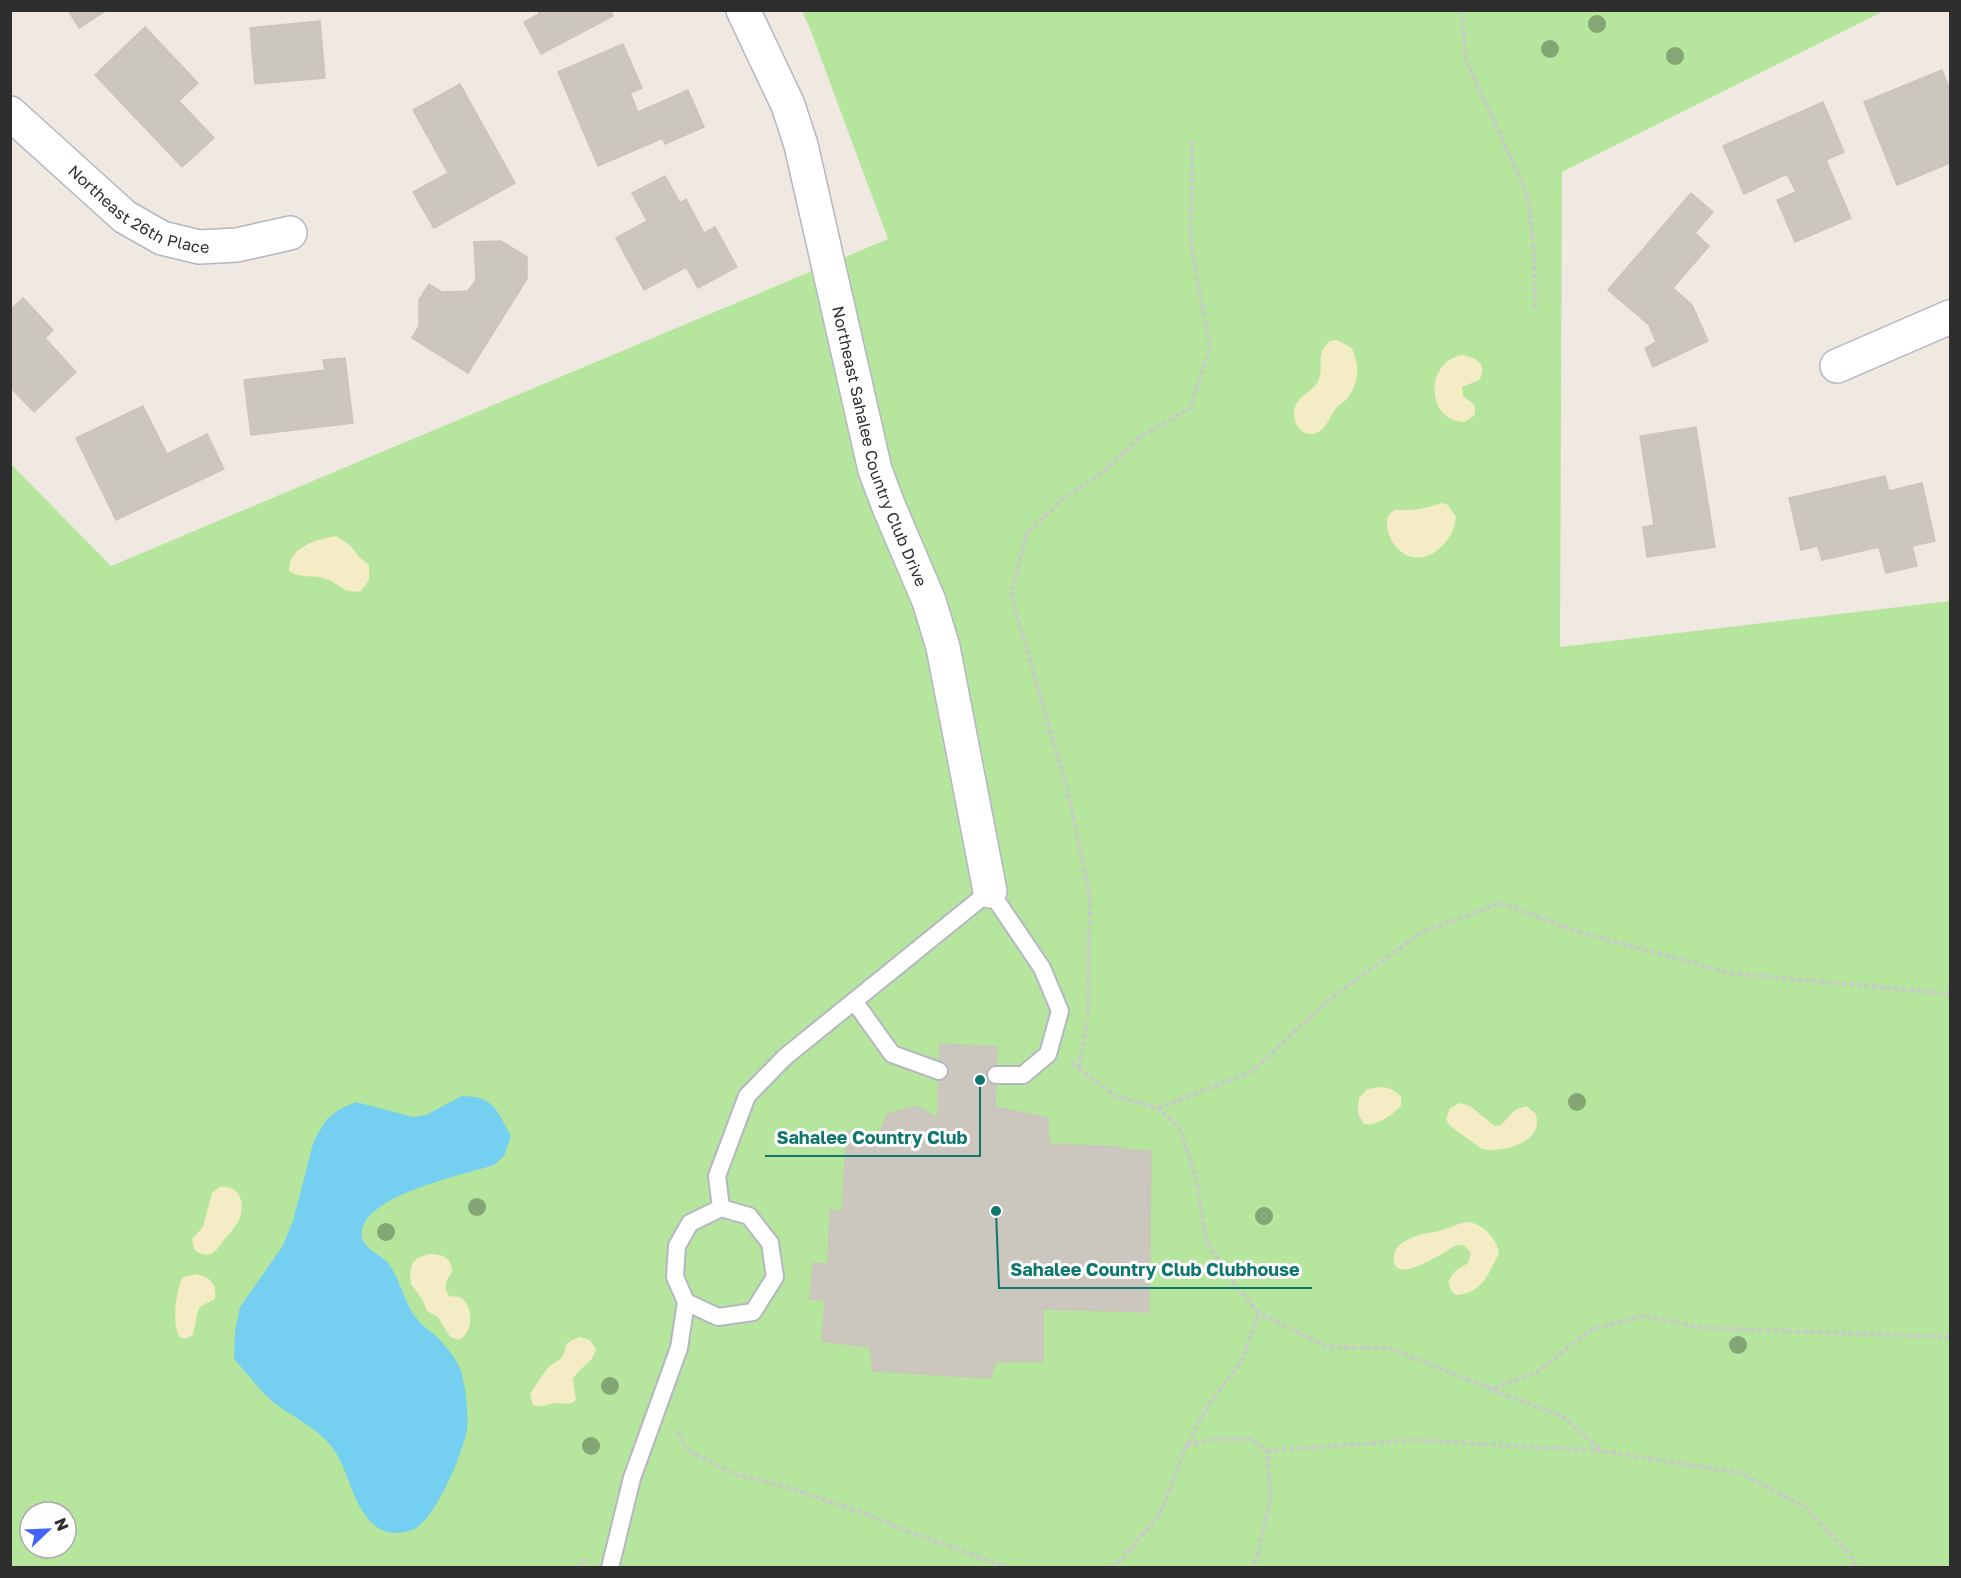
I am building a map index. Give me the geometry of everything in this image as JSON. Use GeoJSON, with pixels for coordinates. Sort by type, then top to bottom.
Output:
{"type":"FeatureCollection","features":[{"type":"Feature","properties":{"kind":"street","name":"Northeast Sahalee Country Club Drive"},"geometry":{"type":"LineString","coordinates":[[742,10],[788,105],[801,145],[875,470],[929,601],[943,647],[990,891]]}},
{"type":"Feature","properties":{"kind":"street","name":"Northeast 26th Place"},"geometry":{"type":"LineString","coordinates":[[10,112],[125,217],[162,238],[199,247],[237,245],[290,233]]}},
{"type":"Feature","properties":{"kind":"street"},"geometry":{"type":"LineString","coordinates":[[1837,366],[1950,317]]}},
{"type":"Feature","properties":{"kind":"lane"},"geometry":{"type":"LineString","coordinates":[[721,1208],[717,1176],[747,1096],[785,1057],[990,891],[1042,968],[1060,1011],[1048,1054],[1023,1075],[996,1075]]}},
{"type":"Feature","properties":{"kind":"lane"},"geometry":{"type":"LineString","coordinates":[[854,1001],[892,1054],[939,1071]]}},
{"type":"Feature","properties":{"kind":"lane"},"geometry":{"type":"LineString","coordinates":[[610,1568],[632,1478],[679,1348],[686,1302],[675,1277],[677,1246],[690,1223],[721,1208],[749,1215],[770,1242],[775,1277],[753,1312],[718,1317],[686,1302]]}},
{"type":"Feature","properties":{"kind":"path"},"geometry":{"type":"LineString","coordinates":[[1462,10],[1466,60],[1528,196],[1534,252],[1535,310]]}},
{"type":"Feature","properties":{"kind":"path"},"geometry":{"type":"LineString","coordinates":[[1079,1068],[1089,1011],[1090,898],[1069,796],[1011,594],[1027,533],[1062,500],[1102,473],[1139,438],[1190,408],[1210,348],[1191,244],[1192,138]]}},
{"type":"Feature","properties":{"kind":"path"},"geometry":{"type":"LineString","coordinates":[[1158,1108],[1251,1072],[1330,999],[1422,932],[1500,903],[1579,932],[1730,973],[1950,994]]}},
{"type":"Feature","properties":{"kind":"path"},"geometry":{"type":"LineString","coordinates":[[1051,1046],[1115,1096],[1158,1108],[1179,1127],[1196,1177],[1206,1240],[1229,1278],[1259,1313],[1328,1347],[1389,1348],[1562,1416],[1602,1451]]}},
{"type":"Feature","properties":{"kind":"path"},"geometry":{"type":"LineString","coordinates":[[1110,1568],[1126,1555],[1160,1514],[1186,1446],[1210,1403],[1241,1362],[1259,1313]]}},
{"type":"Feature","properties":{"kind":"path"},"geometry":{"type":"LineString","coordinates":[[1492,1389],[1537,1372],[1592,1329],[1644,1316],[1703,1328],[1950,1337]]}},
{"type":"Feature","properties":{"kind":"path"},"geometry":{"type":"LineString","coordinates":[[664,1390],[674,1423],[686,1449],[734,1474],[780,1485],[861,1512],[1010,1568]]}},
{"type":"Feature","properties":{"kind":"path"},"geometry":{"type":"LineString","coordinates":[[1186,1446],[1215,1439],[1250,1440],[1267,1451],[1413,1440],[1602,1451],[1741,1473],[1805,1507],[1850,1555],[1857,1568]]}},
{"type":"Feature","properties":{"kind":"path"},"geometry":{"type":"LineString","coordinates":[[1254,1568],[1272,1499],[1267,1451]]}},
{"type":"Feature","properties":{"kind":"green space"},"geometry":{"type":"Polygon","coordinates":[[[802,11],[1884,11],[1562,172],[1560,647],[1950,601],[1950,1567],[11,1567],[10,463],[111,566],[888,239],[802,11]]]}},
{"type":"Feature","properties":{"kind":"sand"},"geometry":{"type":"Polygon","coordinates":[[[1337,340],[1352,348],[1356,360],[1357,378],[1353,390],[1348,398],[1336,408],[1323,429],[1316,433],[1305,433],[1298,427],[1294,417],[1295,407],[1317,383],[1325,346],[1330,341],[1337,340]]]}},
{"type":"Feature","properties":{"kind":"sand"},"geometry":{"type":"Polygon","coordinates":[[[1462,355],[1476,360],[1483,370],[1479,380],[1462,387],[1463,396],[1475,408],[1474,416],[1464,422],[1451,419],[1442,412],[1436,402],[1434,390],[1441,368],[1450,360],[1462,355]]]}},
{"type":"Feature","properties":{"kind":"sand"},"geometry":{"type":"Polygon","coordinates":[[[1442,503],[1448,505],[1456,517],[1449,538],[1439,549],[1426,557],[1414,558],[1404,554],[1390,537],[1387,527],[1388,518],[1392,512],[1442,503]]]}},
{"type":"Feature","properties":{"kind":"sand"},"geometry":{"type":"Polygon","coordinates":[[[336,536],[351,546],[369,565],[369,580],[361,591],[346,590],[326,579],[298,575],[289,571],[290,562],[299,550],[312,542],[336,536]]]}},
{"type":"Feature","properties":{"kind":"sand"},"geometry":{"type":"Polygon","coordinates":[[[1382,1087],[1391,1089],[1401,1096],[1401,1106],[1379,1122],[1364,1124],[1358,1113],[1359,1098],[1367,1089],[1382,1087]]]}},
{"type":"Feature","properties":{"kind":"sand"},"geometry":{"type":"Polygon","coordinates":[[[1460,1103],[1470,1106],[1495,1126],[1501,1125],[1515,1110],[1526,1106],[1535,1113],[1537,1123],[1535,1131],[1529,1138],[1511,1147],[1482,1149],[1450,1126],[1446,1119],[1450,1108],[1460,1103]]]}},
{"type":"Feature","properties":{"kind":"sand"},"geometry":{"type":"Polygon","coordinates":[[[220,1187],[233,1189],[237,1193],[242,1203],[242,1210],[235,1227],[216,1250],[210,1254],[199,1253],[194,1249],[192,1239],[203,1227],[212,1193],[220,1187]]]}},
{"type":"Feature","properties":{"kind":"sand"},"geometry":{"type":"Polygon","coordinates":[[[1465,1222],[1477,1224],[1488,1232],[1496,1243],[1499,1254],[1483,1282],[1472,1291],[1456,1295],[1452,1292],[1448,1282],[1454,1272],[1468,1263],[1471,1253],[1464,1245],[1455,1246],[1432,1260],[1410,1269],[1396,1266],[1395,1251],[1403,1242],[1465,1222]]]}},
{"type":"Feature","properties":{"kind":"sand"},"geometry":{"type":"Polygon","coordinates":[[[429,1254],[442,1256],[448,1260],[452,1272],[446,1283],[447,1292],[449,1296],[460,1297],[468,1306],[470,1325],[459,1340],[450,1337],[438,1317],[427,1311],[422,1299],[411,1284],[410,1272],[413,1262],[429,1254]]]}},
{"type":"Feature","properties":{"kind":"sand"},"geometry":{"type":"Polygon","coordinates":[[[197,1274],[212,1282],[215,1299],[201,1306],[193,1335],[185,1339],[177,1332],[175,1316],[177,1299],[183,1277],[197,1274]]]}},
{"type":"Feature","properties":{"kind":"sand"},"geometry":{"type":"Polygon","coordinates":[[[581,1337],[590,1340],[596,1349],[589,1362],[573,1379],[576,1400],[569,1404],[533,1405],[530,1394],[542,1375],[562,1357],[568,1343],[581,1337]]]}},
{"type":"Feature","properties":{"kind":"water"},"geometry":{"type":"Polygon","coordinates":[[[462,1096],[488,1102],[498,1112],[511,1136],[504,1156],[494,1165],[403,1194],[372,1213],[362,1231],[364,1243],[391,1268],[417,1319],[440,1340],[455,1358],[463,1379],[466,1397],[465,1439],[454,1469],[438,1501],[421,1525],[412,1530],[396,1533],[383,1531],[364,1514],[341,1462],[329,1443],[271,1400],[234,1359],[235,1332],[240,1307],[282,1247],[293,1221],[314,1140],[327,1119],[340,1109],[356,1102],[413,1117],[426,1115],[462,1096]]]}},
{"type":"Feature","properties":{"kind":"building"},"geometry":{"type":"Polygon","coordinates":[[[68,10],[107,10],[79,28],[68,10]]]}},
{"type":"Feature","properties":{"kind":"building"},"geometry":{"type":"Polygon","coordinates":[[[538,10],[610,10],[613,16],[541,54],[524,22],[539,14],[538,10]]]}},
{"type":"Feature","properties":{"kind":"building"},"geometry":{"type":"Polygon","coordinates":[[[320,21],[325,78],[255,84],[250,28],[320,21]]]}},
{"type":"Feature","properties":{"kind":"building"},"geometry":{"type":"Polygon","coordinates":[[[145,27],[198,83],[179,101],[214,138],[182,167],[95,75],[145,27]]]}},
{"type":"Feature","properties":{"kind":"building"},"geometry":{"type":"Polygon","coordinates":[[[623,44],[642,88],[630,93],[638,112],[688,90],[704,127],[665,144],[663,138],[598,166],[558,72],[623,44]]]}},
{"type":"Feature","properties":{"kind":"building"},"geometry":{"type":"Polygon","coordinates":[[[1942,70],[1950,90],[1950,163],[1897,185],[1864,102],[1942,70]]]}},
{"type":"Feature","properties":{"kind":"building"},"geometry":{"type":"Polygon","coordinates":[[[460,84],[515,183],[434,228],[413,192],[448,173],[413,110],[460,84]]]}},
{"type":"Feature","properties":{"kind":"building"},"geometry":{"type":"Polygon","coordinates":[[[1823,102],[1844,152],[1826,160],[1851,218],[1795,242],[1777,200],[1796,192],[1787,174],[1744,194],[1723,146],[1823,102]]]}},
{"type":"Feature","properties":{"kind":"building"},"geometry":{"type":"Polygon","coordinates":[[[665,176],[680,203],[686,199],[704,233],[715,227],[737,267],[698,288],[686,267],[644,290],[616,238],[647,221],[632,193],[665,176]]]}},
{"type":"Feature","properties":{"kind":"building"},"geometry":{"type":"Polygon","coordinates":[[[1691,193],[1713,212],[1695,233],[1709,246],[1673,288],[1692,305],[1708,341],[1653,367],[1645,348],[1656,342],[1649,325],[1608,290],[1691,193]]]}},
{"type":"Feature","properties":{"kind":"building"},"geometry":{"type":"Polygon","coordinates":[[[501,241],[527,257],[527,279],[468,373],[412,338],[419,326],[419,300],[429,284],[442,292],[468,291],[476,280],[474,242],[501,241]]]}},
{"type":"Feature","properties":{"kind":"building"},"geometry":{"type":"Polygon","coordinates":[[[23,298],[53,330],[45,338],[76,372],[34,412],[10,387],[10,310],[23,298]]]}},
{"type":"Feature","properties":{"kind":"building"},"geometry":{"type":"Polygon","coordinates":[[[345,358],[353,423],[251,435],[244,380],[325,370],[323,360],[345,358]]]}},
{"type":"Feature","properties":{"kind":"building"},"geometry":{"type":"Polygon","coordinates":[[[143,406],[167,454],[207,434],[224,469],[116,520],[76,438],[143,406]]]}},
{"type":"Feature","properties":{"kind":"building"},"geometry":{"type":"Polygon","coordinates":[[[1696,427],[1715,547],[1647,557],[1643,527],[1654,525],[1640,436],[1696,427]]]}},
{"type":"Feature","properties":{"kind":"building"},"geometry":{"type":"Polygon","coordinates":[[[1885,476],[1889,491],[1922,483],[1935,541],[1912,546],[1917,566],[1886,573],[1879,547],[1822,560],[1818,546],[1801,550],[1789,498],[1885,476]]]}},
{"type":"Feature","properties":{"kind":"building"},"geometry":{"type":"Polygon","coordinates":[[[940,1044],[997,1047],[995,1107],[1048,1118],[1049,1144],[1151,1151],[1149,1312],[1043,1309],[1043,1361],[996,1362],[990,1378],[873,1371],[870,1347],[822,1341],[825,1300],[810,1299],[813,1263],[828,1264],[830,1210],[842,1212],[847,1131],[879,1134],[888,1114],[916,1106],[938,1118],[940,1044]]]}},
{"type":"Feature","properties":{"kind":"place","name":"Sahalee Country Club"},"geometry":{"type":"Point","coordinates":[980,1080]}},
{"type":"Feature","properties":{"kind":"place","name":"Sahalee Country Club Clubhouse"},"geometry":{"type":"Point","coordinates":[996,1211]}}]}
